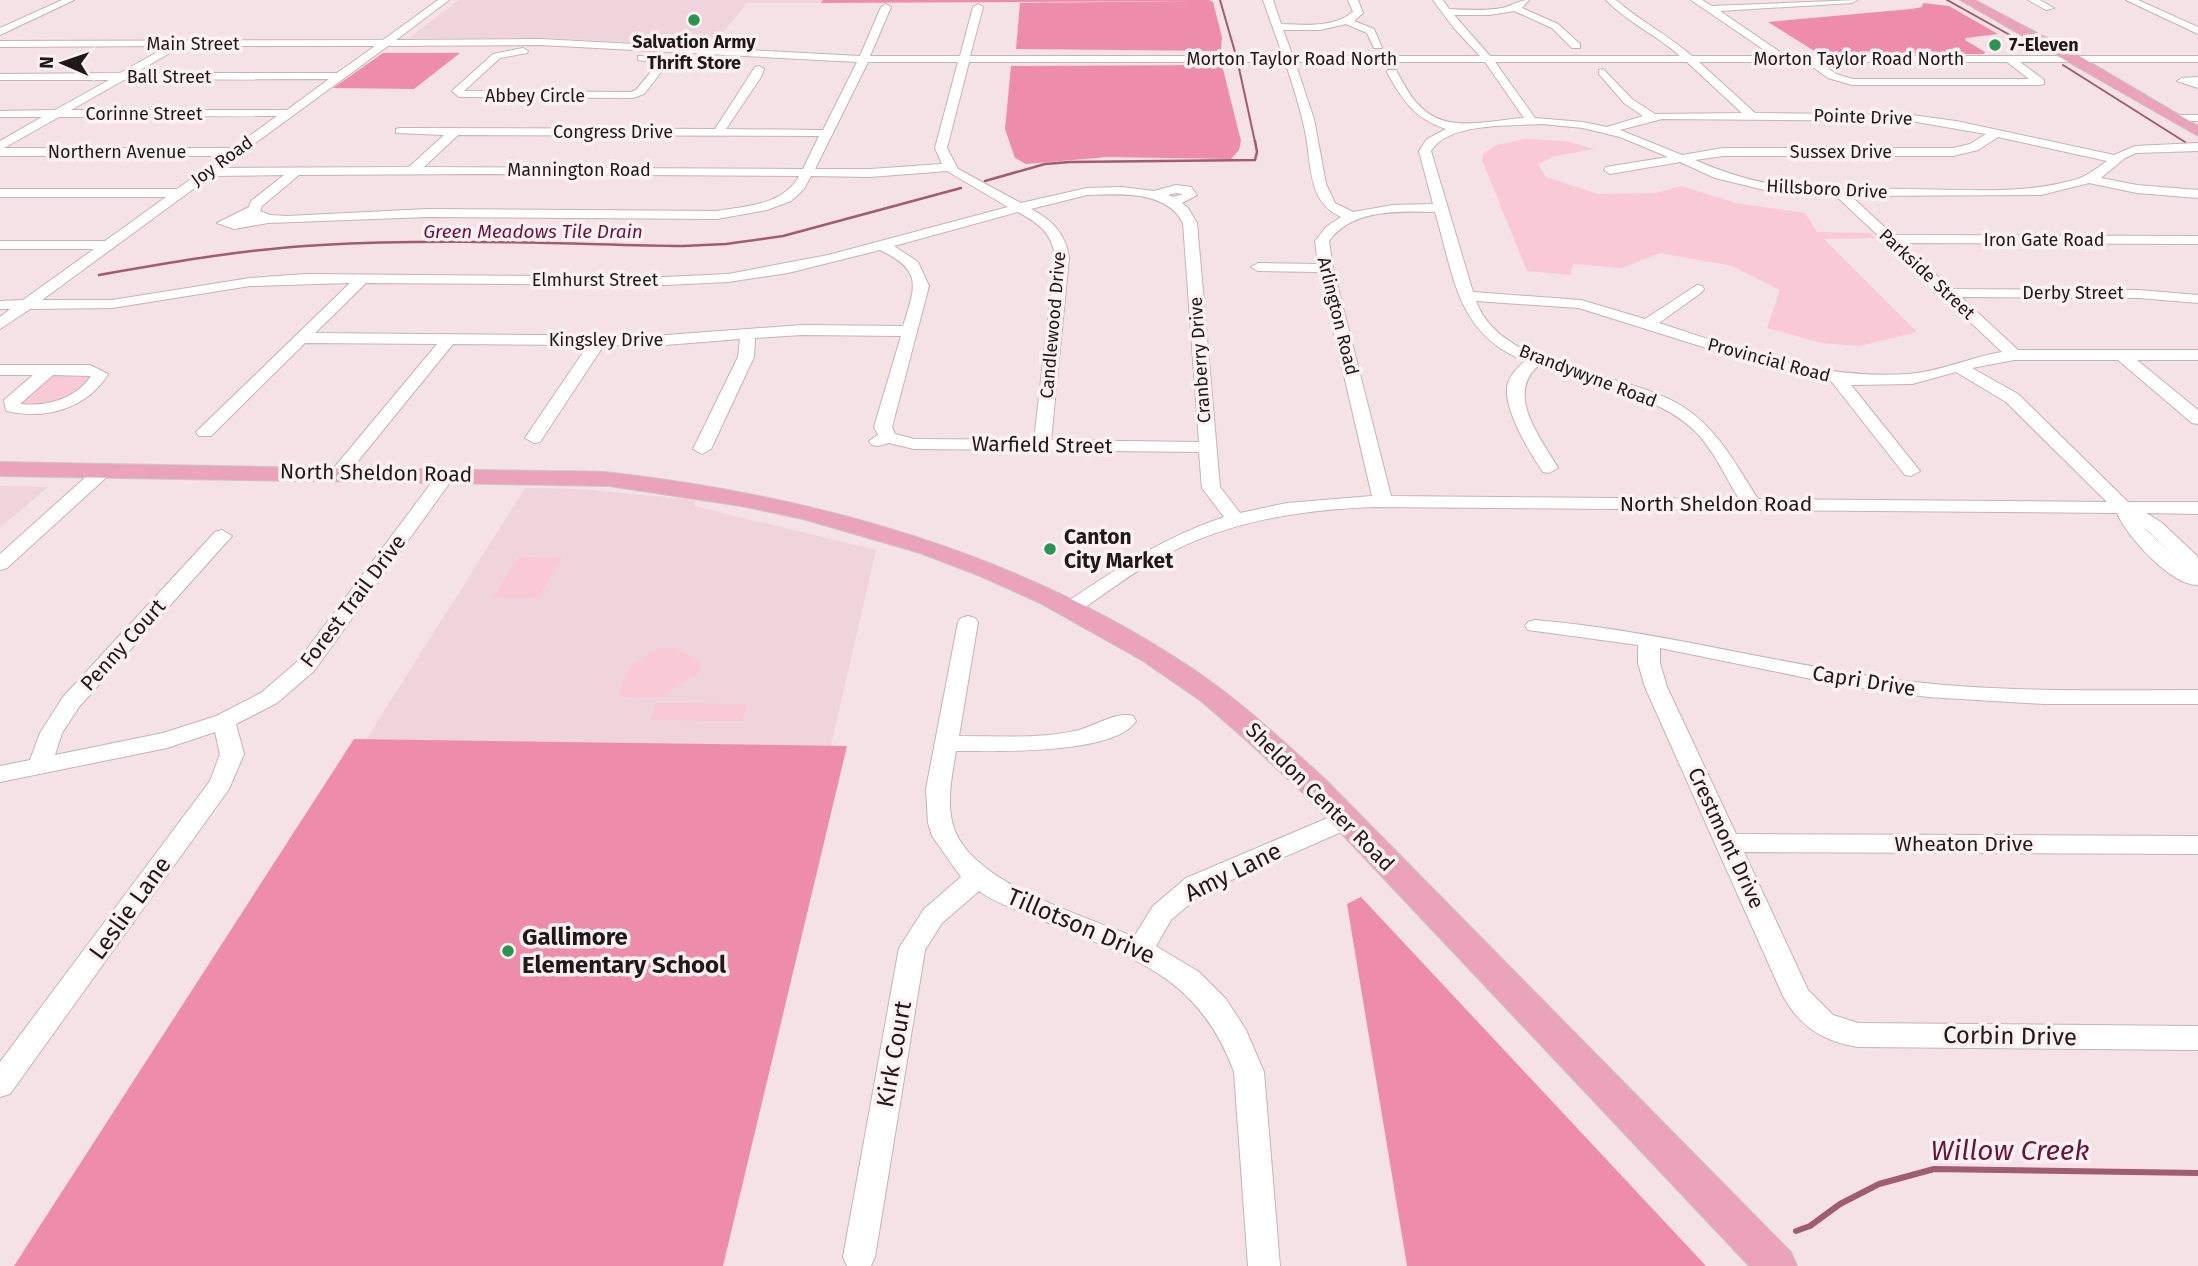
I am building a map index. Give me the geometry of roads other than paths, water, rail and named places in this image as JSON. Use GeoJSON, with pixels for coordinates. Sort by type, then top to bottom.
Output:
{"type":"FeatureCollection","features":[{"type":"Feature","properties":{"kind":"main road"},"geometry":{"type":"LineString","coordinates":[[1966,0],[2076,59],[2198,132]]}},
{"type":"Feature","properties":{"kind":"main road","name":"North Sheldon Road"},"geometry":{"type":"LineString","coordinates":[[0,469],[339,472],[609,479],[688,488],[750,500]]}},
{"type":"Feature","properties":{"kind":"main road","name":"Sheldon Center Road"},"geometry":{"type":"LineString","coordinates":[[750,500],[794,508],[915,541],[990,569],[1071,608],[1163,661],[1216,699],[1273,748],[1346,820],[1776,1266]]}},
{"type":"Feature","properties":{"kind":"street"},"geometry":{"type":"LineString","coordinates":[[0,32],[69,0]]}},
{"type":"Feature","properties":{"kind":"street","name":"Joy Road"},"geometry":{"type":"LineString","coordinates":[[0,324],[444,0]]}},
{"type":"Feature","properties":{"kind":"street"},"geometry":{"type":"LineString","coordinates":[[1268,0],[1290,58],[1325,198],[1334,208],[1353,217],[1393,209],[1441,208]]}},
{"type":"Feature","properties":{"kind":"street"},"geometry":{"type":"LineString","coordinates":[[1277,27],[1318,26],[1347,21],[1358,13],[1353,0]]}},
{"type":"Feature","properties":{"kind":"street"},"geometry":{"type":"LineString","coordinates":[[1438,0],[1488,59],[1532,121]]}},
{"type":"Feature","properties":{"kind":"street"},"geometry":{"type":"LineString","coordinates":[[1447,12],[1491,12],[1515,8],[1522,5],[1524,0]]}},
{"type":"Feature","properties":{"kind":"street"},"geometry":{"type":"LineString","coordinates":[[1611,0],[1631,18],[1670,42],[1751,116]]}},
{"type":"Feature","properties":{"kind":"street"},"geometry":{"type":"LineString","coordinates":[[1696,0],[1755,37],[1785,60]]}},
{"type":"Feature","properties":{"kind":"street"},"geometry":{"type":"LineString","coordinates":[[1708,9],[1852,0]]}},
{"type":"Feature","properties":{"kind":"street"},"geometry":{"type":"LineString","coordinates":[[2033,0],[2049,8]]}},
{"type":"Feature","properties":{"kind":"street"},"geometry":{"type":"LineString","coordinates":[[2131,0],[2198,31]]}},
{"type":"Feature","properties":{"kind":"street"},"geometry":{"type":"LineString","coordinates":[[295,172],[252,210],[224,223],[234,225],[268,219],[428,213],[726,214],[759,208],[786,198],[798,190],[864,59],[886,7]]}},
{"type":"Feature","properties":{"kind":"street"},"geometry":{"type":"LineString","coordinates":[[950,167],[942,153],[942,143],[978,7]]}},
{"type":"Feature","properties":{"kind":"street"},"geometry":{"type":"LineString","coordinates":[[1515,8],[1555,26],[1576,47]]}},
{"type":"Feature","properties":{"kind":"street"},"geometry":{"type":"LineString","coordinates":[[1347,21],[1371,31],[1378,46]]}},
{"type":"Feature","properties":{"kind":"street","name":"Main Street"},"geometry":{"type":"LineString","coordinates":[[0,44],[386,42]]}},
{"type":"Feature","properties":{"kind":"street","name":"Morton Taylor Road North"},"geometry":{"type":"LineString","coordinates":[[386,42],[541,42],[632,54],[651,48],[788,58],[864,59],[2198,59]]}},
{"type":"Feature","properties":{"kind":"street"},"geometry":{"type":"LineString","coordinates":[[0,146],[180,44]]}},
{"type":"Feature","properties":{"kind":"street","name":"Abbey Circle"},"geometry":{"type":"LineString","coordinates":[[510,52],[632,54],[664,62],[640,92],[633,95],[465,95],[457,91],[497,56],[510,52]]}},
{"type":"Feature","properties":{"kind":"street"},"geometry":{"type":"LineString","coordinates":[[1810,60],[1836,78],[1852,82],[2040,82],[2009,59]]}},
{"type":"Feature","properties":{"kind":"street"},"geometry":{"type":"LineString","coordinates":[[718,133],[759,69]]}},
{"type":"Feature","properties":{"kind":"street"},"geometry":{"type":"LineString","coordinates":[[1392,72],[1415,110],[1456,129]]}},
{"type":"Feature","properties":{"kind":"street"},"geometry":{"type":"LineString","coordinates":[[1603,72],[1628,101],[1652,117]]}},
{"type":"Feature","properties":{"kind":"street","name":"Ball Street"},"geometry":{"type":"LineString","coordinates":[[0,77],[338,76]]}},
{"type":"Feature","properties":{"kind":"street"},"geometry":{"type":"LineString","coordinates":[[543,96],[562,78]]}},
{"type":"Feature","properties":{"kind":"street","name":"Corinne Street"},"geometry":{"type":"LineString","coordinates":[[0,114],[289,113]]}},
{"type":"Feature","properties":{"kind":"street","name":"Pointe Drive"},"geometry":{"type":"LineString","coordinates":[[1609,130],[1630,121],[1652,117],[1900,117],[1943,122],[2116,159]]}},
{"type":"Feature","properties":{"kind":"street"},"geometry":{"type":"LineString","coordinates":[[2175,118],[2198,118]]}},
{"type":"Feature","properties":{"kind":"street","name":"Hillsboro Drive"},"geometry":{"type":"LineString","coordinates":[[1456,129],[1490,122],[1532,121],[1609,130],[1640,140],[1719,175],[1794,191],[1840,193],[2023,192],[2057,188],[2088,179],[2126,152],[2146,148],[2198,147]]}},
{"type":"Feature","properties":{"kind":"street","name":"Brandywyne Road"},"geometry":{"type":"LineString","coordinates":[[1456,129],[1435,138],[1425,151],[1468,296],[1475,316],[1485,329],[1508,345],[1537,359],[1660,402],[1685,415],[1707,435],[1752,504]]}},
{"type":"Feature","properties":{"kind":"street","name":"Congress Drive"},"geometry":{"type":"LineString","coordinates":[[400,131],[826,133]]}},
{"type":"Feature","properties":{"kind":"street"},"geometry":{"type":"LineString","coordinates":[[412,171],[455,131]]}},
{"type":"Feature","properties":{"kind":"street","name":"Sussex Drive"},"geometry":{"type":"LineString","coordinates":[[1610,170],[1735,152],[1952,152],[1974,147],[1996,133]]}},
{"type":"Feature","properties":{"kind":"street","name":"Northern Avenue"},"geometry":{"type":"LineString","coordinates":[[0,152],[234,152]]}},
{"type":"Feature","properties":{"kind":"street","name":"Mannington Road"},"geometry":{"type":"LineString","coordinates":[[207,172],[893,172],[950,167]]}},
{"type":"Feature","properties":{"kind":"street","name":"Candlewood Drive"},"geometry":{"type":"LineString","coordinates":[[950,167],[965,179],[1048,226],[1061,250],[1042,445]]}},
{"type":"Feature","properties":{"kind":"street"},"geometry":{"type":"LineString","coordinates":[[2088,179],[2152,191],[2198,194]]}},
{"type":"Feature","properties":{"kind":"street"},"geometry":{"type":"LineString","coordinates":[[1176,189],[1187,190],[1191,195],[1172,202],[1156,195],[1176,189]]}},
{"type":"Feature","properties":{"kind":"street","name":"Elmhurst Street"},"geometry":{"type":"LineString","coordinates":[[0,305],[113,304],[265,281],[363,278],[706,279],[788,269],[1085,191],[1114,190],[1156,195]]}},
{"type":"Feature","properties":{"kind":"street"},"geometry":{"type":"LineString","coordinates":[[0,193],[179,193]]}},
{"type":"Feature","properties":{"kind":"street","name":"Parkside Street"},"geometry":{"type":"LineString","coordinates":[[1840,193],[2014,355]]}},
{"type":"Feature","properties":{"kind":"street","name":"Cranberry Drive"},"geometry":{"type":"LineString","coordinates":[[1172,202],[1186,212],[1190,223],[1211,488],[1235,519]]}},
{"type":"Feature","properties":{"kind":"street"},"geometry":{"type":"LineString","coordinates":[[252,210],[256,216],[268,219]]}},
{"type":"Feature","properties":{"kind":"street","name":"Arlington Road"},"geometry":{"type":"LineString","coordinates":[[1353,217],[1336,225],[1324,237],[1321,246],[1383,502]]}},
{"type":"Feature","properties":{"kind":"street","name":"Iron Gate Road"},"geometry":{"type":"LineString","coordinates":[[1890,239],[2198,240]]}},
{"type":"Feature","properties":{"kind":"street"},"geometry":{"type":"LineString","coordinates":[[0,245],[108,245]]}},
{"type":"Feature","properties":{"kind":"street"},"geometry":{"type":"LineString","coordinates":[[881,245],[907,260],[921,278],[921,292],[910,331]]}},
{"type":"Feature","properties":{"kind":"street"},"geometry":{"type":"LineString","coordinates":[[1258,267],[1326,268]]}},
{"type":"Feature","properties":{"kind":"street"},"geometry":{"type":"LineString","coordinates":[[205,432],[363,278]]}},
{"type":"Feature","properties":{"kind":"street"},"geometry":{"type":"LineString","coordinates":[[1648,324],[1697,289]]}},
{"type":"Feature","properties":{"kind":"street","name":"Derby Street"},"geometry":{"type":"LineString","coordinates":[[1948,293],[2118,293],[2198,299]]}},
{"type":"Feature","properties":{"kind":"street","name":"Provincial Road"},"geometry":{"type":"LineString","coordinates":[[1468,296],[1565,302],[1648,324],[1779,366],[1837,378],[1901,381],[1987,359],[2014,355],[2198,355]]}},
{"type":"Feature","properties":{"kind":"street","name":"Kingsley Drive"},"geometry":{"type":"LineString","coordinates":[[302,338],[600,341],[672,340],[802,330],[910,331]]}},
{"type":"Feature","properties":{"kind":"street","name":"Warfield Street"},"geometry":{"type":"LineString","coordinates":[[910,331],[883,427],[883,439],[914,444],[1207,447]]}},
{"type":"Feature","properties":{"kind":"street"},"geometry":{"type":"LineString","coordinates":[[702,449],[746,357],[748,334]]}},
{"type":"Feature","properties":{"kind":"street"},"geometry":{"type":"LineString","coordinates":[[339,472],[449,339]]}},
{"type":"Feature","properties":{"kind":"street"},"geometry":{"type":"LineString","coordinates":[[534,438],[600,341]]}},
{"type":"Feature","properties":{"kind":"street"},"geometry":{"type":"LineString","coordinates":[[2122,355],[2198,419]]}},
{"type":"Feature","properties":{"kind":"street"},"geometry":{"type":"LineString","coordinates":[[1537,359],[1519,376],[1514,397],[1549,468]]}},
{"type":"Feature","properties":{"kind":"street"},"geometry":{"type":"LineString","coordinates":[[1959,368],[2012,398],[2124,508],[2129,525],[2166,559],[2198,581]]}},
{"type":"Feature","properties":{"kind":"street"},"geometry":{"type":"LineString","coordinates":[[0,370],[49,370]]}},
{"type":"Feature","properties":{"kind":"street"},"geometry":{"type":"LineString","coordinates":[[1837,378],[1910,471]]}},
{"type":"Feature","properties":{"kind":"street"},"geometry":{"type":"LineString","coordinates":[[0,564],[104,470]]}},
{"type":"Feature","properties":{"kind":"street","name":"Forest Trail Drive"},"geometry":{"type":"LineString","coordinates":[[0,774],[167,740],[224,722],[269,698],[306,666],[447,474]]}},
{"type":"Feature","properties":{"kind":"street","name":"North Sheldon Road"},"geometry":{"type":"LineString","coordinates":[[1071,608],[1150,555],[1211,526],[1317,504],[1752,504],[2198,509]]}},
{"type":"Feature","properties":{"kind":"street","name":"Penny Court"},"geometry":{"type":"LineString","coordinates":[[40,764],[51,733],[71,702],[222,536]]}},
{"type":"Feature","properties":{"kind":"street","name":"Tillotson Drive"},"geometry":{"type":"LineString","coordinates":[[968,622],[938,789],[940,823],[953,852],[977,878],[1012,899],[1140,949],[1175,969],[1204,993],[1227,1022],[1243,1055],[1252,1091],[1264,1266]]}},
{"type":"Feature","properties":{"kind":"street","name":"Capri Drive"},"geometry":{"type":"LineString","coordinates":[[1535,626],[1591,631],[1844,679],[1945,692],[2017,696],[2198,697]]}},
{"type":"Feature","properties":{"kind":"street","name":"Crestmont Drive"},"geometry":{"type":"LineString","coordinates":[[1649,641],[1648,663],[1656,687],[1797,996],[1807,1011],[1824,1025]]}},
{"type":"Feature","properties":{"kind":"street"},"geometry":{"type":"LineString","coordinates":[[945,743],[1070,742],[1125,721]]}},
{"type":"Feature","properties":{"kind":"street","name":"Leslie Lane"},"geometry":{"type":"LineString","coordinates":[[0,1085],[221,783],[232,754],[224,722]]}},
{"type":"Feature","properties":{"kind":"street","name":"Amy Lane"},"geometry":{"type":"LineString","coordinates":[[1140,949],[1162,913],[1195,885],[1346,820]]}},
{"type":"Feature","properties":{"kind":"street","name":"Wheaton Drive"},"geometry":{"type":"LineString","coordinates":[[1729,843],[2198,845]]}},
{"type":"Feature","properties":{"kind":"street","name":"Kirk Court"},"geometry":{"type":"LineString","coordinates":[[859,1257],[912,948],[933,916],[977,878]]}},
{"type":"Feature","properties":{"kind":"street","name":"Corbin Drive"},"geometry":{"type":"LineString","coordinates":[[1824,1025],[1847,1034],[1858,1035],[2198,1038]]}},
{"type":"Feature","properties":{"kind":"waterway","name":"Green Meadows Tile Drain"},"geometry":{"type":"LineString","coordinates":[[1220,0],[1237,59],[1255,142]]}},
{"type":"Feature","properties":{"kind":"waterway"},"geometry":{"type":"LineString","coordinates":[[1947,0],[2017,39]]}},
{"type":"Feature","properties":{"kind":"waterway"},"geometry":{"type":"LineString","coordinates":[[2023,42],[2042,53]]}},
{"type":"Feature","properties":{"kind":"waterway"},"geometry":{"type":"LineString","coordinates":[[2063,65],[2185,142]]}},
{"type":"Feature","properties":{"kind":"waterway","name":"Green Meadows Tile Drain"},"geometry":{"type":"LineString","coordinates":[[985,181],[1045,164],[1070,162],[1255,160],[1255,141]]}},
{"type":"Feature","properties":{"kind":"waterway","name":"Green Meadows Tile Drain"},"geometry":{"type":"LineString","coordinates":[[99,275],[237,253],[321,245],[456,242],[683,246],[726,244],[783,236],[961,188]]}},
{"type":"Feature","properties":{"kind":"waterway","name":"Willow Creek"},"geometry":{"type":"LineString","coordinates":[[1796,1231],[1810,1226],[1840,1204],[1879,1184],[1934,1169],[2198,1173]]}},
{"type":"Feature","properties":{"kind":"place","name":"Salvation Army Thrift Store"},"geometry":{"type":"Point","coordinates":[694,20]}},
{"type":"Feature","properties":{"kind":"place","name":"7-Eleven"},"geometry":{"type":"Point","coordinates":[1995,45]}},
{"type":"Feature","properties":{"kind":"place","name":"Canton City Market"},"geometry":{"type":"Point","coordinates":[1050,549]}},
{"type":"Feature","properties":{"kind":"place","name":"Gallimore Elementary School"},"geometry":{"type":"Point","coordinates":[508,951]}}]}
